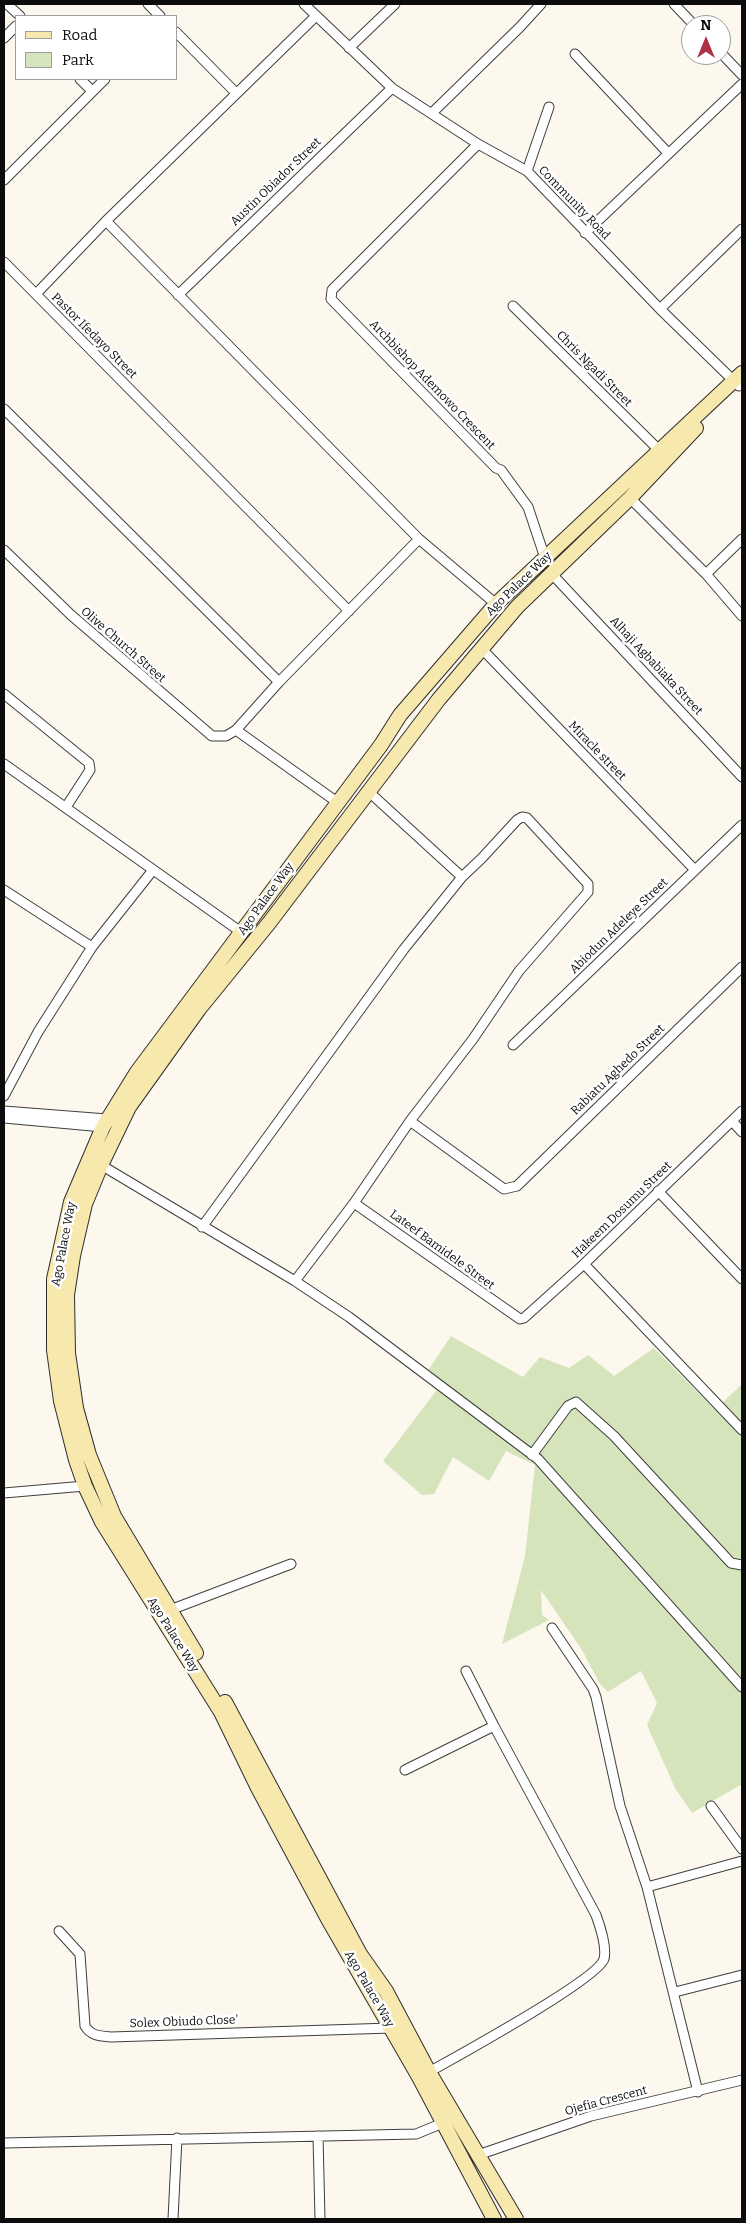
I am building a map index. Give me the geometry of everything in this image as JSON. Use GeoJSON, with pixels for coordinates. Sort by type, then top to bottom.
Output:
{"type":"FeatureCollection","features":[{"type":"Feature","properties":{"kind":"main road","name":"Ago Palace Way"},"geometry":{"type":"LineString","coordinates":[[494,2219],[391,2028],[324,1911],[258,1788],[221,1712],[102,1522],[85,1486],[60,1401],[54,1350],[54,1279],[71,1202],[105,1123],[136,1072],[381,745],[404,709],[496,604],[659,450],[739,380]]}},
{"type":"Feature","properties":{"kind":"main road","name":"Ago Palace Way"},"geometry":{"type":"LineString","coordinates":[[516,2219],[429,2072],[386,1991],[360,1954],[241,1729],[114,1516],[89,1456],[76,1408],[68,1353],[68,1295],[73,1256],[85,1204],[101,1165],[130,1107],[199,1008],[269,923],[428,712],[517,607],[630,498],[739,380]]}},
{"type":"Feature","properties":{"kind":"main road"},"geometry":{"type":"LineString","coordinates":[[416,695],[428,712]]}},
{"type":"Feature","properties":{"kind":"main road"},"geometry":{"type":"LineString","coordinates":[[404,709],[418,726]]}},
{"type":"Feature","properties":{"kind":"street"},"geometry":{"type":"LineString","coordinates":[[8,4],[19,15]]}},
{"type":"Feature","properties":{"kind":"street"},"geometry":{"type":"LineString","coordinates":[[148,4],[159,15]]}},
{"type":"Feature","properties":{"kind":"street","name":"Community Road"},"geometry":{"type":"LineString","coordinates":[[304,4],[392,88],[478,144],[527,171],[660,309],[739,380]]}},
{"type":"Feature","properties":{"kind":"street"},"geometry":{"type":"LineString","coordinates":[[350,48],[394,4]]}},
{"type":"Feature","properties":{"kind":"street"},"geometry":{"type":"LineString","coordinates":[[432,113],[541,4]]}},
{"type":"Feature","properties":{"kind":"street"},"geometry":{"type":"LineString","coordinates":[[674,4],[684,15]]}},
{"type":"Feature","properties":{"kind":"street","name":"Pastor Ifedayo Street"},"geometry":{"type":"LineString","coordinates":[[316,16],[106,221],[36,294],[349,611]]}},
{"type":"Feature","properties":{"kind":"street"},"geometry":{"type":"LineString","coordinates":[[4,38],[15,27]]}},
{"type":"Feature","properties":{"kind":"street"},"geometry":{"type":"LineString","coordinates":[[178,34],[236,93]]}},
{"type":"Feature","properties":{"kind":"street"},"geometry":{"type":"LineString","coordinates":[[575,54],[668,153]]}},
{"type":"Feature","properties":{"kind":"street"},"geometry":{"type":"LineString","coordinates":[[731,63],[742,75]]}},
{"type":"Feature","properties":{"kind":"street"},"geometry":{"type":"LineString","coordinates":[[81,80],[92,91]]}},
{"type":"Feature","properties":{"kind":"street"},"geometry":{"type":"LineString","coordinates":[[4,180],[104,80]]}},
{"type":"Feature","properties":{"kind":"street"},"geometry":{"type":"LineString","coordinates":[[585,232],[742,84]]}},
{"type":"Feature","properties":{"kind":"street","name":"Austin Obiador Street"},"geometry":{"type":"LineString","coordinates":[[178,295],[392,88]]}},
{"type":"Feature","properties":{"kind":"street"},"geometry":{"type":"LineString","coordinates":[[527,171],[548,107]]}},
{"type":"Feature","properties":{"kind":"street","name":"Archbishop Ademowo Crescent"},"geometry":{"type":"LineString","coordinates":[[478,144],[332,290],[330,299],[496,468],[501,470],[528,507],[544,558]]}},
{"type":"Feature","properties":{"kind":"street"},"geometry":{"type":"LineString","coordinates":[[106,221],[418,539],[496,604]]}},
{"type":"Feature","properties":{"kind":"street"},"geometry":{"type":"LineString","coordinates":[[660,309],[742,229]]}},
{"type":"Feature","properties":{"kind":"street"},"geometry":{"type":"LineString","coordinates":[[4,262],[36,294]]}},
{"type":"Feature","properties":{"kind":"street","name":"Chris Ngadi Street"},"geometry":{"type":"LineString","coordinates":[[513,306],[659,450]]}},
{"type":"Feature","properties":{"kind":"street"},"geometry":{"type":"LineString","coordinates":[[4,409],[279,682]]}},
{"type":"Feature","properties":{"kind":"street"},"geometry":{"type":"LineString","coordinates":[[630,498],[706,574],[742,616]]}},
{"type":"Feature","properties":{"kind":"street"},"geometry":{"type":"LineString","coordinates":[[337,802],[236,730],[279,682],[418,539]]}},
{"type":"Feature","properties":{"kind":"street"},"geometry":{"type":"LineString","coordinates":[[706,574],[742,539]]}},
{"type":"Feature","properties":{"kind":"street","name":"Olive Church Street"},"geometry":{"type":"LineString","coordinates":[[4,550],[70,615],[201,728],[212,736],[226,736],[236,730]]}},
{"type":"Feature","properties":{"kind":"street","name":"Alhaji Agbabiaka Street"},"geometry":{"type":"LineString","coordinates":[[551,573],[742,777]]}},
{"type":"Feature","properties":{"kind":"street","name":"Miracle street"},"geometry":{"type":"LineString","coordinates":[[482,649],[695,870]]}},
{"type":"Feature","properties":{"kind":"street"},"geometry":{"type":"LineString","coordinates":[[4,694],[89,763],[90,770],[66,807]]}},
{"type":"Feature","properties":{"kind":"street"},"geometry":{"type":"LineString","coordinates":[[4,764],[241,932]]}},
{"type":"Feature","properties":{"kind":"street"},"geometry":{"type":"LineString","coordinates":[[368,791],[462,877]]}},
{"type":"Feature","properties":{"kind":"street"},"geometry":{"type":"LineString","coordinates":[[202,1227],[404,949],[462,877],[522,817],[528,818],[588,884],[588,892],[519,971],[468,1046],[410,1121],[354,1203],[295,1281]]}},
{"type":"Feature","properties":{"kind":"street","name":"Abiodun Adeleye Street"},"geometry":{"type":"LineString","coordinates":[[513,1045],[742,825]]}},
{"type":"Feature","properties":{"kind":"street"},"geometry":{"type":"LineString","coordinates":[[4,1096],[38,1032],[92,947],[153,870]]}},
{"type":"Feature","properties":{"kind":"street"},"geometry":{"type":"LineString","coordinates":[[4,890],[92,947]]}},
{"type":"Feature","properties":{"kind":"street","name":"Rabiatu Aghedo Street"},"geometry":{"type":"LineString","coordinates":[[410,1121],[504,1189],[511,1189],[524,1179],[742,967]]}},
{"type":"Feature","properties":{"kind":"street"},"geometry":{"type":"LineString","coordinates":[[4,1111],[105,1123]]}},
{"type":"Feature","properties":{"kind":"street","name":"Hakeem Dosumu Street"},"geometry":{"type":"LineString","coordinates":[[515,1318],[524,1318],[584,1264],[742,1111]]}},
{"type":"Feature","properties":{"kind":"street"},"geometry":{"type":"LineString","coordinates":[[4,1118],[105,1123]]}},
{"type":"Feature","properties":{"kind":"street"},"geometry":{"type":"LineString","coordinates":[[732,1121],[742,1132]]}},
{"type":"Feature","properties":{"kind":"street"},"geometry":{"type":"LineString","coordinates":[[101,1165],[295,1281],[349,1317],[532,1455],[742,1688]]}},
{"type":"Feature","properties":{"kind":"street"},"geometry":{"type":"LineString","coordinates":[[658,1191],[742,1278]]}},
{"type":"Feature","properties":{"kind":"street","name":"Lateef Bamidele Street"},"geometry":{"type":"LineString","coordinates":[[354,1203],[515,1318]]}},
{"type":"Feature","properties":{"kind":"street"},"geometry":{"type":"LineString","coordinates":[[584,1264],[742,1430]]}},
{"type":"Feature","properties":{"kind":"street"},"geometry":{"type":"LineString","coordinates":[[532,1455],[568,1406],[576,1402],[614,1436],[731,1563],[742,1565]]}},
{"type":"Feature","properties":{"kind":"street"},"geometry":{"type":"LineString","coordinates":[[4,1493],[85,1486]]}},
{"type":"Feature","properties":{"kind":"street"},"geometry":{"type":"LineString","coordinates":[[170,1610],[291,1564]]}},
{"type":"Feature","properties":{"kind":"street"},"geometry":{"type":"LineString","coordinates":[[552,1628],[593,1689],[620,1806],[647,1887],[675,1992],[698,2092]]}},
{"type":"Feature","properties":{"kind":"street"},"geometry":{"type":"LineString","coordinates":[[429,2072],[558,1996],[599,1967],[604,1960],[601,1930],[596,1914],[466,1671]]}},
{"type":"Feature","properties":{"kind":"street"},"geometry":{"type":"LineString","coordinates":[[405,1770],[494,1726]]}},
{"type":"Feature","properties":{"kind":"street"},"geometry":{"type":"LineString","coordinates":[[711,1806],[742,1849]]}},
{"type":"Feature","properties":{"kind":"street"},"geometry":{"type":"LineString","coordinates":[[647,1887],[742,1861]]}},
{"type":"Feature","properties":{"kind":"street","name":"Solex Obiudo Close'"},"geometry":{"type":"LineString","coordinates":[[59,1932],[80,1954],[85,2026],[89,2032],[97,2035],[111,2037],[391,2028]]}},
{"type":"Feature","properties":{"kind":"street"},"geometry":{"type":"LineString","coordinates":[[675,1992],[742,1975]]}},
{"type":"Feature","properties":{"kind":"street","name":"Ojefia Crescent"},"geometry":{"type":"LineString","coordinates":[[478,2155],[591,2116],[742,2080]]}},
{"type":"Feature","properties":{"kind":"street"},"geometry":{"type":"LineString","coordinates":[[4,2143],[416,2134],[442,2123]]}},
{"type":"Feature","properties":{"kind":"street"},"geometry":{"type":"LineString","coordinates":[[318,2136],[320,2219]]}},
{"type":"Feature","properties":{"kind":"street"},"geometry":{"type":"LineString","coordinates":[[173,2219],[177,2138]]}},
{"type":"Feature","properties":{"kind":"green space"},"geometry":{"type":"Polygon","coordinates":[[[451,1336],[523,1377],[540,1357],[569,1368],[588,1355],[614,1376],[654,1348],[715,1410],[742,1384],[742,1784],[692,1813],[675,1788],[647,1725],[657,1703],[641,1671],[608,1692],[600,1684],[582,1650],[541,1590],[542,1615],[549,1620],[502,1644],[525,1556],[535,1465],[506,1451],[489,1481],[453,1457],[434,1494],[422,1495],[383,1461],[439,1387],[427,1372],[451,1336]]]}}]}
